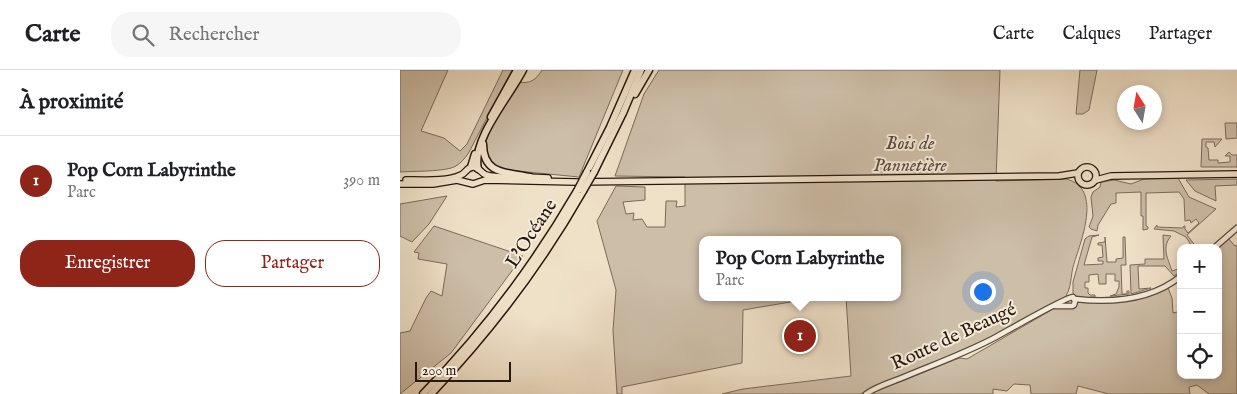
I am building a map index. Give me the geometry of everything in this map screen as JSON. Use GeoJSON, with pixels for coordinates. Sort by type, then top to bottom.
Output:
{"type":"FeatureCollection","features":[{"type":"Feature","properties":{"kind":"highway"},"geometry":{"type":"LineString","coordinates":[[468,170],[480,138],[517,70]]}},
{"type":"Feature","properties":{"kind":"highway"},"geometry":{"type":"LineString","coordinates":[[480,171],[478,154],[484,135],[523,70]]}},
{"type":"Feature","properties":{"kind":"highway","name":"L’Océane"},"geometry":{"type":"LineString","coordinates":[[590,172],[635,70]]}},
{"type":"Feature","properties":{"kind":"highway","name":"L’Océane"},"geometry":{"type":"LineString","coordinates":[[431,394],[467,356],[509,304],[545,254],[623,114],[641,70]]}},
{"type":"Feature","properties":{"kind":"highway"},"geometry":{"type":"LineString","coordinates":[[623,114],[627,111],[649,70]]}},
{"type":"Feature","properties":{"kind":"highway"},"geometry":{"type":"LineString","coordinates":[[484,135],[483,151],[489,165],[504,173],[530,177]]}},
{"type":"Feature","properties":{"kind":"highway","name":"L’Océane"},"geometry":{"type":"LineString","coordinates":[[423,394],[464,350],[506,299],[580,191]]}},
{"type":"Feature","properties":{"kind":"main road"},"geometry":{"type":"LineString","coordinates":[[1111,176],[1096,172],[1087,166],[1082,168],[1078,177],[1081,184],[1087,186],[1093,184],[1096,180],[1111,176],[1237,174]]}},
{"type":"Feature","properties":{"kind":"main road"},"geometry":{"type":"LineString","coordinates":[[467,182],[464,178],[468,170]]}},
{"type":"Feature","properties":{"kind":"main road"},"geometry":{"type":"LineString","coordinates":[[400,182],[447,178],[461,175],[468,170],[480,171],[494,176],[587,181]]}},
{"type":"Feature","properties":{"kind":"main road"},"geometry":{"type":"LineString","coordinates":[[480,171],[480,180]]}},
{"type":"Feature","properties":{"kind":"main road"},"geometry":{"type":"LineString","coordinates":[[1096,172],[1096,180]]}},
{"type":"Feature","properties":{"kind":"main road"},"geometry":{"type":"LineString","coordinates":[[400,182],[433,184],[457,180],[474,184],[480,180],[587,181],[1078,177]]}},
{"type":"Feature","properties":{"kind":"street"},"geometry":{"type":"LineString","coordinates":[[1219,244],[1237,228]]}},
{"type":"Feature","properties":{"kind":"street"},"geometry":{"type":"LineString","coordinates":[[1068,306],[1066,302],[1070,297],[1074,302],[1128,298],[1162,288],[1177,279]]}},
{"type":"Feature","properties":{"kind":"street","name":"Route de Beaugé"},"geometry":{"type":"LineString","coordinates":[[866,394],[982,344],[1067,299]]}},
{"type":"Feature","properties":{"kind":"street","name":"Route de Beaugé"},"geometry":{"type":"LineString","coordinates":[[1055,306],[1068,306],[1074,302]]}},
{"type":"Feature","properties":{"kind":"green space"},"geometry":{"type":"Polygon","coordinates":[[[400,70],[448,70],[421,131],[444,138],[460,151],[467,144],[503,70],[512,70],[468,154],[461,162],[456,166],[445,169],[400,172],[400,70]]]}},
{"type":"Feature","properties":{"kind":"green space"},"geometry":{"type":"Polygon","coordinates":[[[542,70],[623,70],[579,177],[507,170],[498,168],[489,160],[485,146],[486,138],[503,105],[519,82],[532,80],[542,70]]]}},
{"type":"Feature","properties":{"kind":"green space","name":"Bois de Pannetière"},"geometry":{"type":"Polygon","coordinates":[[[659,70],[1000,70],[996,181],[1066,179],[1077,184],[1084,193],[1087,204],[1084,231],[1067,295],[1062,304],[1066,303],[1070,306],[1077,302],[1135,297],[1167,285],[1172,298],[1173,313],[1177,312],[1177,379],[1222,379],[1222,244],[1219,244],[1227,237],[1235,246],[1237,245],[1237,394],[1209,394],[1197,385],[1189,387],[1190,394],[1109,394],[1078,386],[1076,394],[1031,394],[1030,385],[1014,384],[1007,391],[993,389],[993,394],[870,394],[954,360],[960,358],[967,359],[1054,307],[986,340],[860,394],[722,394],[743,389],[851,376],[846,301],[901,301],[901,236],[699,236],[699,301],[796,301],[743,310],[742,363],[622,387],[622,394],[617,394],[613,330],[616,290],[597,221],[616,186],[645,187],[645,200],[623,202],[626,214],[634,213],[633,220],[642,219],[647,227],[665,227],[666,201],[677,201],[676,207],[685,206],[685,177],[615,176],[644,94],[659,70]]]}},
{"type":"Feature","properties":{"kind":"green space"},"geometry":{"type":"Polygon","coordinates":[[[1080,70],[1097,70],[1089,110],[1083,114],[1076,114],[1080,70]]]}},
{"type":"Feature","properties":{"kind":"green space"},"geometry":{"type":"Polygon","coordinates":[[[1225,123],[1237,123],[1237,138],[1226,139],[1225,123]]]}},
{"type":"Feature","properties":{"kind":"green space"},"geometry":{"type":"Polygon","coordinates":[[[1202,139],[1222,139],[1215,147],[1214,142],[1206,142],[1209,160],[1218,160],[1218,163],[1230,162],[1230,156],[1225,156],[1229,152],[1232,155],[1237,155],[1237,167],[1201,167],[1202,139]]]}},
{"type":"Feature","properties":{"kind":"green space"},"geometry":{"type":"Polygon","coordinates":[[[1178,178],[1189,197],[1216,209],[1187,235],[1194,244],[1190,244],[1186,237],[1174,231],[1154,229],[1157,225],[1157,227],[1183,228],[1185,226],[1188,233],[1199,223],[1196,219],[1191,223],[1190,220],[1185,221],[1184,199],[1179,192],[1146,193],[1146,226],[1148,229],[1143,230],[1141,192],[1116,193],[1116,203],[1111,204],[1098,225],[1097,231],[1089,227],[1093,216],[1091,197],[1093,192],[1100,187],[1101,182],[1114,180],[1131,184],[1144,179],[1178,178]]]}},
{"type":"Feature","properties":{"kind":"green space"},"geometry":{"type":"Polygon","coordinates":[[[1237,179],[1237,185],[1215,186],[1216,201],[1195,191],[1186,180],[1237,179]]]}},
{"type":"Feature","properties":{"kind":"green space"},"geometry":{"type":"Polygon","coordinates":[[[447,196],[429,224],[412,242],[400,236],[400,204],[447,196]]]}},
{"type":"Feature","properties":{"kind":"green space"},"geometry":{"type":"Polygon","coordinates":[[[434,226],[523,256],[451,353],[400,394],[400,333],[410,331],[431,291],[442,296],[447,264],[418,259],[419,253],[414,252],[434,226]]]}},
{"type":"Feature","properties":{"kind":"green space"},"geometry":{"type":"Polygon","coordinates":[[[1099,235],[1092,237],[1084,265],[1103,264],[1103,261],[1098,261],[1098,258],[1103,257],[1102,245],[1098,245],[1098,243],[1105,242],[1105,237],[1107,262],[1116,262],[1116,259],[1123,258],[1123,237],[1125,237],[1126,265],[1121,265],[1122,294],[1127,294],[1127,291],[1129,291],[1129,294],[1110,296],[1116,294],[1119,281],[1115,281],[1115,274],[1106,274],[1106,284],[1099,284],[1098,274],[1089,275],[1089,282],[1085,282],[1085,288],[1088,288],[1088,293],[1095,295],[1095,297],[1090,297],[1089,299],[1077,298],[1073,293],[1073,282],[1085,239],[1089,236],[1099,235]]]}},
{"type":"Feature","properties":{"kind":"green space"},"geometry":{"type":"Polygon","coordinates":[[[1163,235],[1171,236],[1166,245],[1167,257],[1172,271],[1177,269],[1177,274],[1174,276],[1165,266],[1138,266],[1139,289],[1151,288],[1131,294],[1130,265],[1145,264],[1145,259],[1164,259],[1163,235]]]}},
{"type":"Feature","properties":{"kind":"place","name":"Pop Corn Labyrinthe"},"geometry":{"type":"Point","coordinates":[800,336]}}]}
